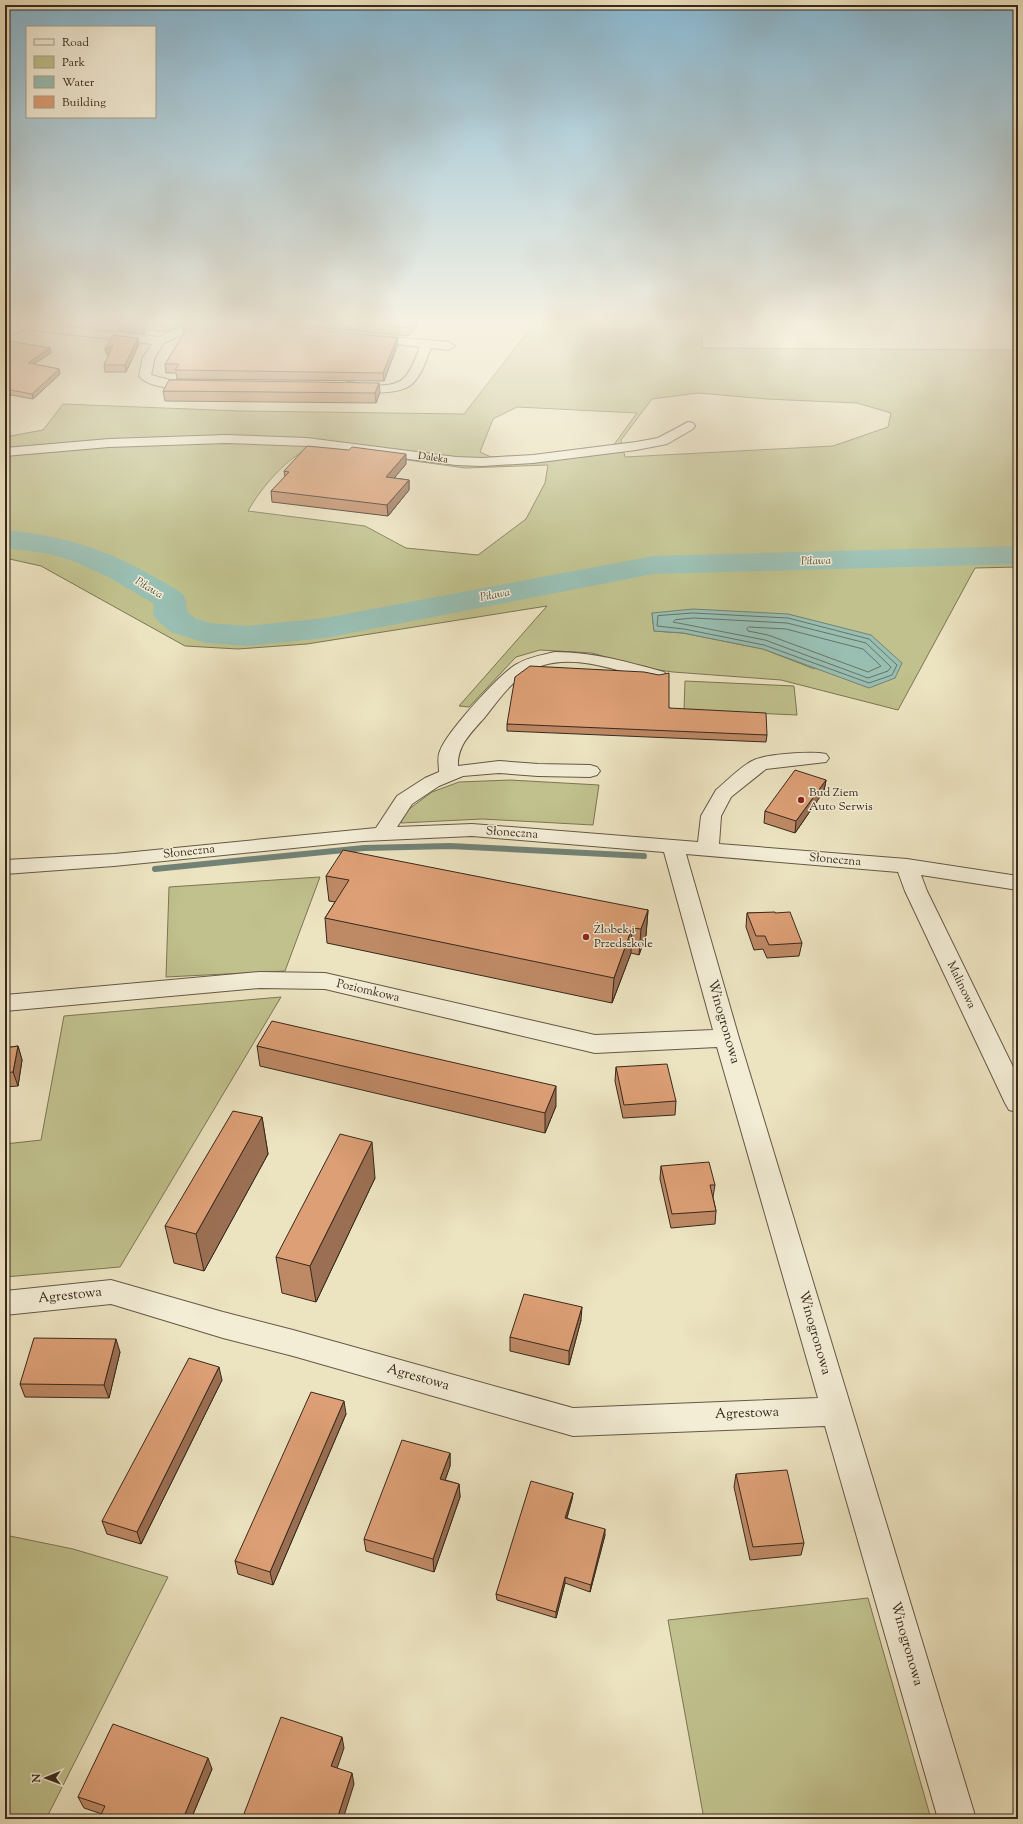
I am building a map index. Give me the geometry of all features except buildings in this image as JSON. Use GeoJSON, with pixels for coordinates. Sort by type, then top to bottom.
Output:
{"type":"FeatureCollection","features":[{"type":"Feature","properties":{"kind":"street","name":"Daleka"},"geometry":{"type":"LineString","coordinates":[[5,452],[109,443],[226,438],[307,442],[456,461],[482,462],[533,459],[636,446],[662,441],[688,426]]}},
{"type":"Feature","properties":{"kind":"street"},"geometry":{"type":"LineString","coordinates":[[449,775],[449,751],[462,733],[502,684],[523,667],[534,661],[562,657],[585,659],[619,665],[658,676]]}},
{"type":"Feature","properties":{"kind":"street"},"geometry":{"type":"LineString","coordinates":[[708,849],[711,816],[723,794],[760,764],[793,759],[819,758]]}},
{"type":"Feature","properties":{"kind":"street"},"geometry":{"type":"LineString","coordinates":[[383,834],[404,800],[432,782],[460,771],[499,767],[538,770],[590,771]]}},
{"type":"Feature","properties":{"kind":"street","name":"Słoneczna"},"geometry":{"type":"LineString","coordinates":[[5,866],[114,860],[383,834],[472,830],[907,866],[1018,883]]}},
{"type":"Feature","properties":{"kind":"street","name":"Winogronowa"},"geometry":{"type":"LineString","coordinates":[[673,846],[727,1038],[957,1819]]}},
{"type":"Feature","properties":{"kind":"street","name":"Malinowa"},"geometry":{"type":"LineString","coordinates":[[907,866],[916,891],[1018,1102]]}},
{"type":"Feature","properties":{"kind":"street","name":"Poziomkowa"},"geometry":{"type":"LineString","coordinates":[[5,1003],[260,980],[324,981],[595,1044],[727,1038]]}},
{"type":"Feature","properties":{"kind":"street","name":"Agrestowa"},"geometry":{"type":"LineString","coordinates":[[5,1303],[111,1292],[222,1325],[293,1343],[573,1422],[837,1410]]}},
{"type":"Feature","properties":{"kind":"green space"},"geometry":{"type":"Polygon","coordinates":[[[61,406],[117,406],[240,411],[464,414],[470,406],[647,406],[621,440],[625,457],[833,446],[888,427],[891,413],[868,406],[1018,406],[1018,567],[975,568],[898,710],[781,680],[673,672],[644,668],[592,653],[540,650],[516,657],[469,707],[459,706],[547,606],[307,644],[238,649],[185,646],[41,566],[5,558],[5,437],[43,430],[61,406]],[[517,407],[493,419],[480,452],[491,457],[542,455],[613,446],[637,413],[517,407]],[[314,447],[295,457],[276,473],[253,502],[248,511],[365,526],[406,548],[478,555],[526,519],[545,483],[548,465],[465,468],[314,447]],[[652,613],[654,631],[683,633],[763,649],[812,668],[895,678],[652,613]]]}},
{"type":"Feature","properties":{"kind":"green space"},"geometry":{"type":"Polygon","coordinates":[[[685,681],[794,686],[797,715],[684,710],[685,681]]]}},
{"type":"Feature","properties":{"kind":"green space"},"geometry":{"type":"Polygon","coordinates":[[[510,780],[599,785],[593,825],[482,819],[401,823],[405,812],[432,792],[459,782],[510,780]]]}},
{"type":"Feature","properties":{"kind":"green space"},"geometry":{"type":"Polygon","coordinates":[[[320,877],[285,971],[166,977],[169,887],[320,877]]]}},
{"type":"Feature","properties":{"kind":"green space"},"geometry":{"type":"Polygon","coordinates":[[[281,997],[120,1267],[5,1277],[5,1144],[41,1140],[64,1016],[281,997]]]}},
{"type":"Feature","properties":{"kind":"green space"},"geometry":{"type":"Polygon","coordinates":[[[5,1535],[73,1549],[168,1577],[46,1819],[5,1819],[5,1535]]]}},
{"type":"Feature","properties":{"kind":"green space"},"geometry":{"type":"Polygon","coordinates":[[[868,1598],[931,1819],[704,1819],[668,1620],[868,1598]]]}},
{"type":"Feature","properties":{"kind":"water"},"geometry":{"type":"Polygon","coordinates":[[[693,609],[788,614],[871,635],[902,663],[895,678],[869,688],[763,649],[683,633],[654,631],[652,613],[693,609]]]}},
{"type":"Feature","properties":{"kind":"waterway","name":"Piława"},"geometry":{"type":"LineString","coordinates":[[5,539],[54,545],[95,559],[121,571],[170,600],[170,614],[183,625],[206,633],[247,636],[325,628],[653,565],[1018,555]]}},
{"type":"Feature","properties":{"kind":"waterway"},"geometry":{"type":"LineString","coordinates":[[155,869],[364,848],[450,846],[644,856]]}},
{"type":"Feature","properties":{"kind":"place","name":"Bud Ziem Auto Serwis"},"geometry":{"type":"Point","coordinates":[801,800]}},
{"type":"Feature","properties":{"kind":"place","name":"Żłobek i Przedszkole"},"geometry":{"type":"Point","coordinates":[586,937]}}]}
